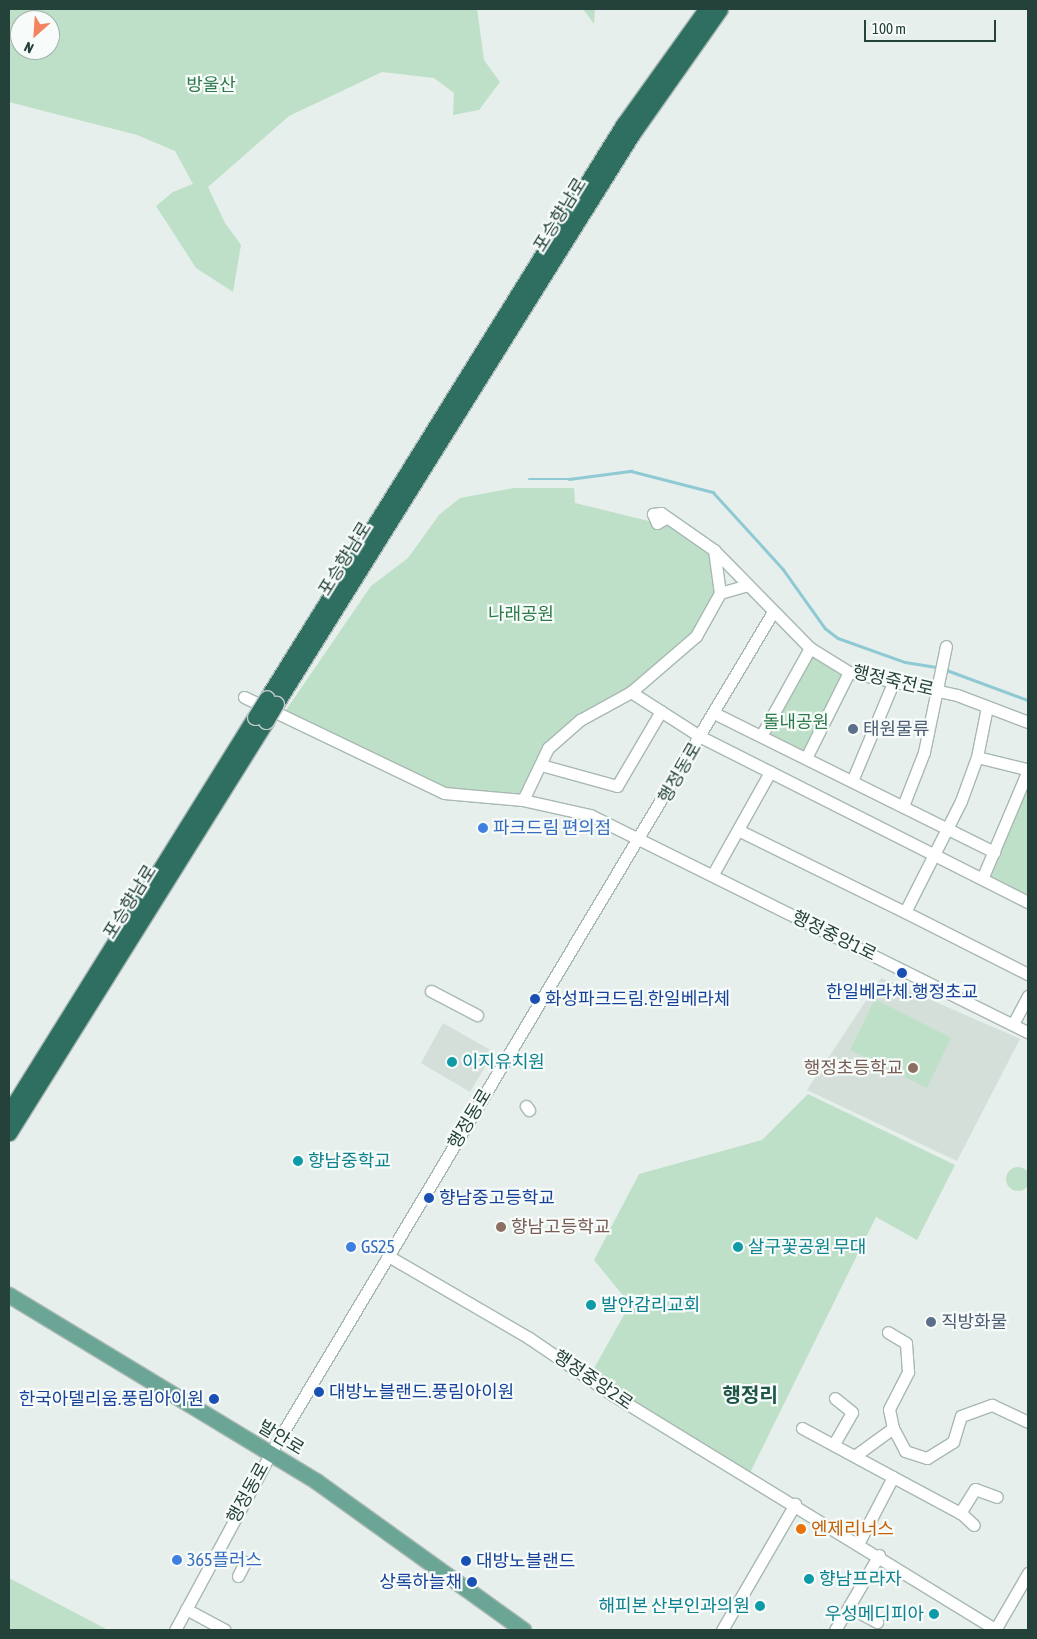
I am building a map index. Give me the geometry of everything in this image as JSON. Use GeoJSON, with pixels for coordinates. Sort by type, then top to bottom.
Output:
{"type":"FeatureCollection","features":[{"type":"Feature","properties":{"kind":"highway","name":"포승향남로"},"geometry":{"type":"LineString","coordinates":[[9,1133],[623,126],[706,9]]}},
{"type":"Feature","properties":{"kind":"highway","name":"포승향남로"},"geometry":{"type":"LineString","coordinates":[[272,701],[633,133],[720,9]]}},
{"type":"Feature","properties":{"kind":"highway","name":"포승향남로"},"geometry":{"type":"LineString","coordinates":[[9,1112],[261,719]]}},
{"type":"Feature","properties":{"kind":"main road","name":"발안로"},"geometry":{"type":"LineString","coordinates":[[9,1295],[316,1481],[523,1630]]}},
{"type":"Feature","properties":{"kind":"street","name":"행정죽전로"},"geometry":{"type":"LineString","coordinates":[[664,519],[714,550],[810,648],[849,672],[937,691],[1028,722]]}},
{"type":"Feature","properties":{"kind":"street"},"geometry":{"type":"LineString","coordinates":[[523,800],[548,748],[562,734],[631,692],[696,636],[720,593],[714,550]]}},
{"type":"Feature","properties":{"kind":"street"},"geometry":{"type":"LineString","coordinates":[[720,593],[748,585]]}},
{"type":"Feature","properties":{"kind":"street","name":"행정동로"},"geometry":{"type":"LineString","coordinates":[[175,1630],[270,1454],[390,1257],[437,1171],[641,838],[773,612]]}},
{"type":"Feature","properties":{"kind":"street"},"geometry":{"type":"LineString","coordinates":[[903,806],[924,752],[946,646]]}},
{"type":"Feature","properties":{"kind":"street"},"geometry":{"type":"LineString","coordinates":[[761,736],[810,648]]}},
{"type":"Feature","properties":{"kind":"street"},"geometry":{"type":"LineString","coordinates":[[806,758],[849,672]]}},
{"type":"Feature","properties":{"kind":"street"},"geometry":{"type":"LineString","coordinates":[[852,781],[893,683]]}},
{"type":"Feature","properties":{"kind":"street"},"geometry":{"type":"LineString","coordinates":[[631,692],[700,737],[1028,902]]}},
{"type":"Feature","properties":{"kind":"street","name":"행정중앙1로"},"geometry":{"type":"LineString","coordinates":[[244,697],[444,793],[523,800],[590,816],[641,838],[1028,1032]]}},
{"type":"Feature","properties":{"kind":"street"},"geometry":{"type":"LineString","coordinates":[[905,912],[948,828],[977,757],[987,707]]}},
{"type":"Feature","properties":{"kind":"street"},"geometry":{"type":"LineString","coordinates":[[541,765],[617,786],[661,711]]}},
{"type":"Feature","properties":{"kind":"street"},"geometry":{"type":"LineString","coordinates":[[714,713],[994,852]]}},
{"type":"Feature","properties":{"kind":"street"},"geometry":{"type":"LineString","coordinates":[[977,757],[1027,770],[982,879]]}},
{"type":"Feature","properties":{"kind":"street"},"geometry":{"type":"LineString","coordinates":[[713,874],[770,772]]}},
{"type":"Feature","properties":{"kind":"street"},"geometry":{"type":"LineString","coordinates":[[738,830],[1028,974]]}},
{"type":"Feature","properties":{"kind":"street"},"geometry":{"type":"LineString","coordinates":[[431,991],[477,1015]]}},
{"type":"Feature","properties":{"kind":"street"},"geometry":{"type":"LineString","coordinates":[[1013,1024],[1028,996]]}},
{"type":"Feature","properties":{"kind":"street","name":"행정중앙2로"},"geometry":{"type":"LineString","coordinates":[[390,1257],[859,1542],[995,1630]]}},
{"type":"Feature","properties":{"kind":"street"},"geometry":{"type":"LineString","coordinates":[[888,1332],[906,1343],[909,1364],[905,1382],[889,1409],[893,1428],[905,1451],[927,1458],[953,1442],[960,1416],[992,1405],[1028,1422]]}},
{"type":"Feature","properties":{"kind":"street"},"geometry":{"type":"LineString","coordinates":[[835,1398],[852,1412],[835,1442]]}},
{"type":"Feature","properties":{"kind":"street"},"geometry":{"type":"LineString","coordinates":[[802,1428],[835,1442],[893,1477],[960,1513],[974,1526]]}},
{"type":"Feature","properties":{"kind":"street"},"geometry":{"type":"LineString","coordinates":[[856,1455],[893,1428]]}},
{"type":"Feature","properties":{"kind":"street"},"geometry":{"type":"LineString","coordinates":[[859,1542],[893,1477]]}},
{"type":"Feature","properties":{"kind":"street"},"geometry":{"type":"LineString","coordinates":[[960,1513],[975,1489],[997,1497]]}},
{"type":"Feature","properties":{"kind":"street"},"geometry":{"type":"LineString","coordinates":[[722,1630],[795,1504]]}},
{"type":"Feature","properties":{"kind":"street"},"geometry":{"type":"LineString","coordinates":[[835,1630],[853,1604],[879,1555]]}},
{"type":"Feature","properties":{"kind":"street"},"geometry":{"type":"LineString","coordinates":[[238,1576],[245,1562]]}},
{"type":"Feature","properties":{"kind":"street"},"geometry":{"type":"LineString","coordinates":[[995,1630],[1028,1573]]}},
{"type":"Feature","properties":{"kind":"street"},"geometry":{"type":"LineString","coordinates":[[853,1604],[877,1622]]}},
{"type":"Feature","properties":{"kind":"street"},"geometry":{"type":"LineString","coordinates":[[186,1609],[225,1630]]}},
{"type":"Feature","properties":{"kind":"shaded area","name":"행정초등학교"},"geometry":{"type":"Polygon","coordinates":[[[881,978],[1020,1039],[957,1161],[807,1090],[881,978]]]}},
{"type":"Feature","properties":{"kind":"shaded area"},"geometry":{"type":"Polygon","coordinates":[[[443,1023],[494,1052],[470,1092],[421,1063],[443,1023]]]}},
{"type":"Feature","properties":{"kind":"green space","name":"방울산"},"geometry":{"type":"Polygon","coordinates":[[[9,9],[477,9],[484,60],[500,82],[479,110],[453,115],[454,93],[434,78],[382,72],[289,116],[208,187],[225,223],[241,245],[233,292],[196,268],[156,206],[173,192],[193,184],[175,151],[137,135],[9,102],[9,9]]]}},
{"type":"Feature","properties":{"kind":"green space"},"geometry":{"type":"Polygon","coordinates":[[[583,9],[595,9],[594,24],[583,9]]]}},
{"type":"Feature","properties":{"kind":"green space","name":"나래공원"},"geometry":{"type":"Polygon","coordinates":[[[514,488],[574,488],[575,503],[690,531],[714,550],[719,573],[709,618],[631,692],[562,734],[523,800],[465,797],[282,716],[371,586],[408,558],[439,515],[460,498],[514,488]]]}},
{"type":"Feature","properties":{"kind":"green space","name":"돌내공원"},"geometry":{"type":"Polygon","coordinates":[[[810,648],[849,672],[806,758],[761,736],[810,648]]]}},
{"type":"Feature","properties":{"kind":"green space"},"geometry":{"type":"Polygon","coordinates":[[[1028,770],[1028,902],[982,879],[1028,770]]]}},
{"type":"Feature","properties":{"kind":"green space"},"geometry":{"type":"Polygon","coordinates":[[[875,999],[951,1038],[927,1088],[850,1050],[875,999]]]}},
{"type":"Feature","properties":{"kind":"green space"},"geometry":{"type":"Polygon","coordinates":[[[808,1094],[955,1165],[917,1240],[876,1217],[748,1477],[690,1443],[593,1370],[630,1304],[594,1260],[639,1174],[762,1140],[808,1094]]]}},
{"type":"Feature","properties":{"kind":"green space"},"geometry":{"type":"Polygon","coordinates":[[[1018,1167],[1027,1170],[1030,1179],[1027,1188],[1018,1191],[1009,1188],[1006,1179],[1009,1170],[1018,1167]]]}},
{"type":"Feature","properties":{"kind":"green space"},"geometry":{"type":"Polygon","coordinates":[[[9,1578],[108,1630],[9,1630],[9,1578]]]}},
{"type":"Feature","properties":{"kind":"waterway"},"geometry":{"type":"LineString","coordinates":[[529,479],[569,479],[631,471],[713,492],[783,569],[825,628],[838,638],[905,662],[938,667]]}},
{"type":"Feature","properties":{"kind":"waterway"},"geometry":{"type":"LineString","coordinates":[[944,669],[1028,700]]}},
{"type":"Feature","properties":{"kind":"place","name":"태원물류"},"geometry":{"type":"Point","coordinates":[853,729]}},
{"type":"Feature","properties":{"kind":"place","name":"파크드림 편의점"},"geometry":{"type":"Point","coordinates":[483,828]}},
{"type":"Feature","properties":{"kind":"place","name":"한일베라체.행정초교"},"geometry":{"type":"Point","coordinates":[902,973]}},
{"type":"Feature","properties":{"kind":"place","name":"화성파크드림.한일베라체"},"geometry":{"type":"Point","coordinates":[535,999]}},
{"type":"Feature","properties":{"kind":"place","name":"이지유치원"},"geometry":{"type":"Point","coordinates":[452,1062]}},
{"type":"Feature","properties":{"kind":"place","name":"행정초등학교"},"geometry":{"type":"Point","coordinates":[913,1068]}},
{"type":"Feature","properties":{"kind":"place","name":"향남중학교"},"geometry":{"type":"Point","coordinates":[298,1161]}},
{"type":"Feature","properties":{"kind":"place","name":"향남중고등학교"},"geometry":{"type":"Point","coordinates":[429,1198]}},
{"type":"Feature","properties":{"kind":"place","name":"향남고등학교"},"geometry":{"type":"Point","coordinates":[501,1227]}},
{"type":"Feature","properties":{"kind":"place","name":"GS25"},"geometry":{"type":"Point","coordinates":[351,1247]}},
{"type":"Feature","properties":{"kind":"place","name":"살구꽃공원 무대"},"geometry":{"type":"Point","coordinates":[738,1247]}},
{"type":"Feature","properties":{"kind":"place","name":"발안감리교회"},"geometry":{"type":"Point","coordinates":[591,1305]}},
{"type":"Feature","properties":{"kind":"place","name":"직방화물"},"geometry":{"type":"Point","coordinates":[931,1322]}},
{"type":"Feature","properties":{"kind":"place","name":"대방노블랜드.풍림아이원"},"geometry":{"type":"Point","coordinates":[319,1392]}},
{"type":"Feature","properties":{"kind":"place","name":"한국아델리움.풍림아이원"},"geometry":{"type":"Point","coordinates":[214,1399]}},
{"type":"Feature","properties":{"kind":"place","name":"엔제리너스"},"geometry":{"type":"Point","coordinates":[801,1529]}},
{"type":"Feature","properties":{"kind":"place","name":"365플러스"},"geometry":{"type":"Point","coordinates":[177,1560]}},
{"type":"Feature","properties":{"kind":"place","name":"대방노블랜드"},"geometry":{"type":"Point","coordinates":[466,1561]}},
{"type":"Feature","properties":{"kind":"place","name":"향남프라자"},"geometry":{"type":"Point","coordinates":[809,1579]}},
{"type":"Feature","properties":{"kind":"place","name":"상록하늘채"},"geometry":{"type":"Point","coordinates":[472,1582]}},
{"type":"Feature","properties":{"kind":"place","name":"해피본 산부인과의원"},"geometry":{"type":"Point","coordinates":[760,1606]}},
{"type":"Feature","properties":{"kind":"place","name":"우성메디피아"},"geometry":{"type":"Point","coordinates":[934,1614]}},
{"type":"Feature","properties":{"kind":"district","name":"행정리"},"geometry":{"type":"Point","coordinates":[750,1394]}}]}
